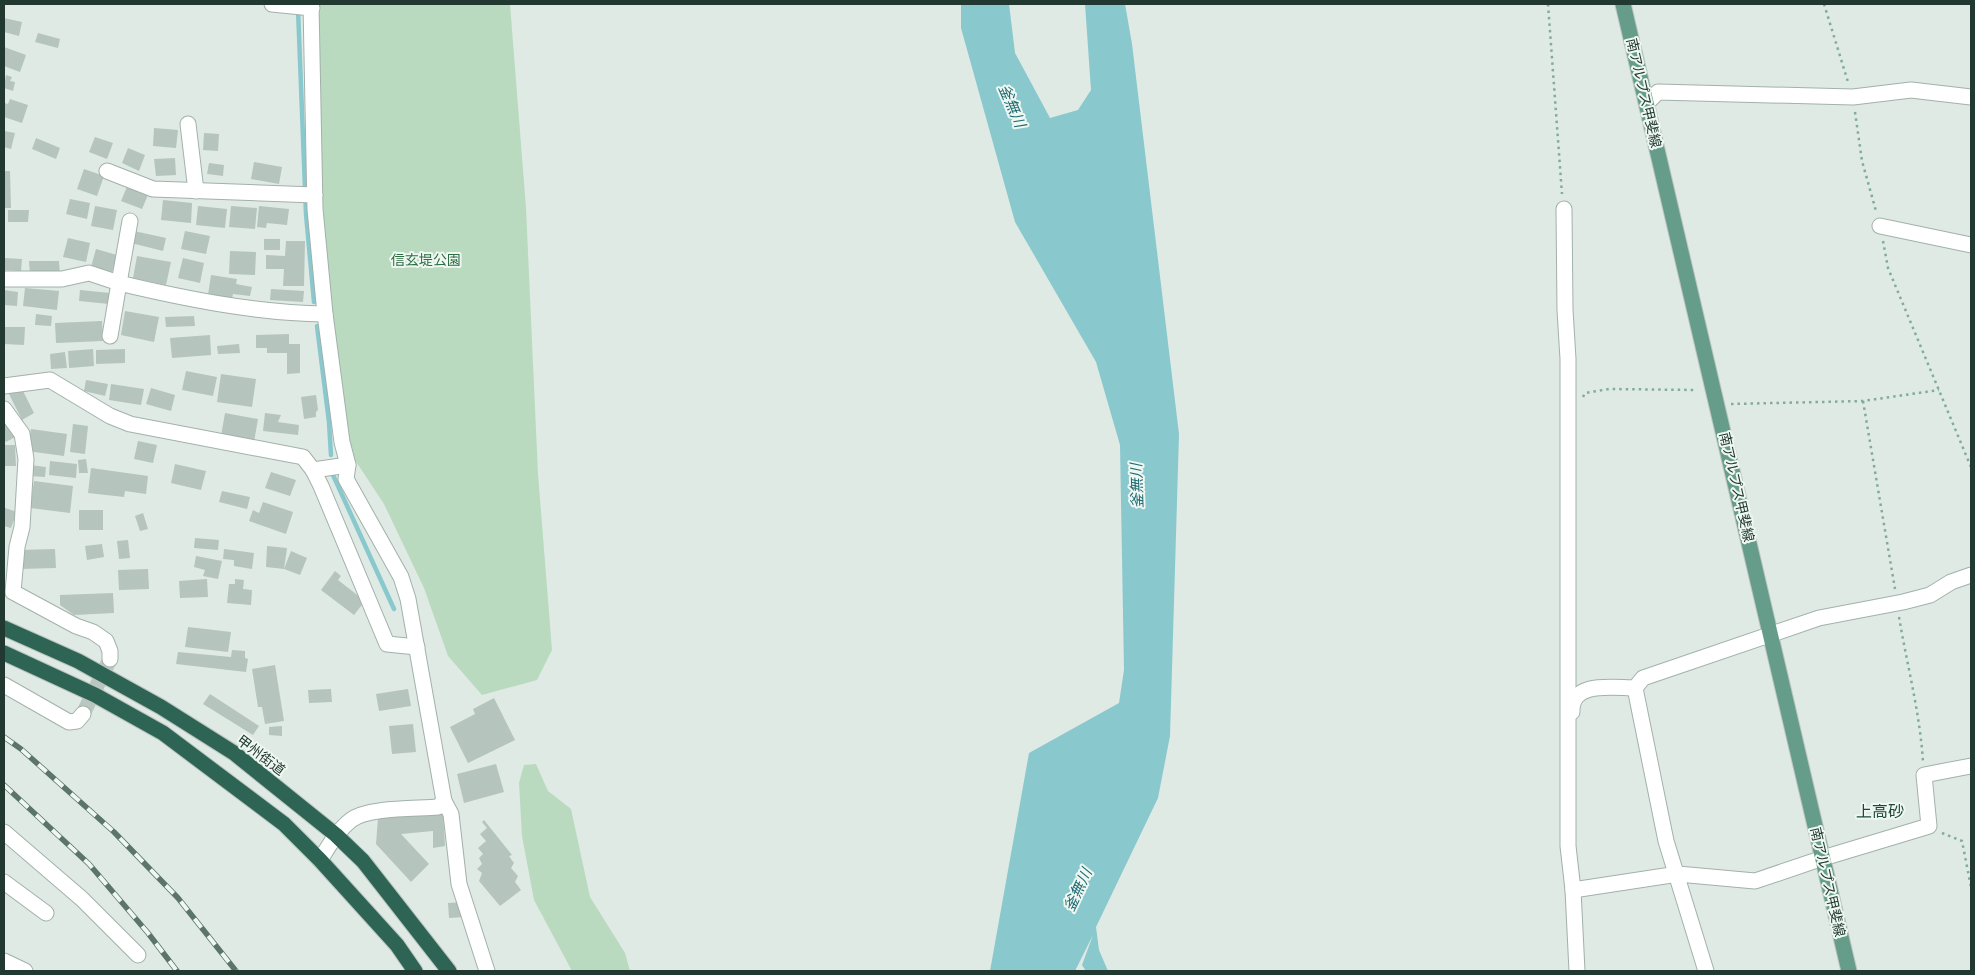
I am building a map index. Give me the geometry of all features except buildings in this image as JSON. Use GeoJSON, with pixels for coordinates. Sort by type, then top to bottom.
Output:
{"type":"FeatureCollection","features":[{"type":"Feature","properties":{"kind":"highway","name":"甲州街道"},"geometry":{"type":"LineString","coordinates":[[4,628],[78,661],[161,707],[234,753],[336,835],[363,861],[449,971]]}},
{"type":"Feature","properties":{"kind":"highway"},"geometry":{"type":"LineString","coordinates":[[4,653],[95,695],[163,733],[284,824],[320,860],[397,945],[415,971]]}},
{"type":"Feature","properties":{"kind":"main road","name":"南アルプス甲斐線"},"geometry":{"type":"LineString","coordinates":[[1623,4],[1849,971]]}},
{"type":"Feature","properties":{"kind":"street"},"geometry":{"type":"LineString","coordinates":[[281,5],[311,6],[306,194],[320,314],[342,442],[348,465],[346,479],[401,577],[417,647],[444,801],[451,814],[459,884],[487,971]]}},
{"type":"Feature","properties":{"kind":"street"},"geometry":{"type":"LineString","coordinates":[[1647,103],[1658,92],[1853,97],[1911,90],[1971,96]]}},
{"type":"Feature","properties":{"kind":"street"},"geometry":{"type":"LineString","coordinates":[[188,124],[196,191]]}},
{"type":"Feature","properties":{"kind":"street"},"geometry":{"type":"LineString","coordinates":[[107,171],[154,189],[306,194]]}},
{"type":"Feature","properties":{"kind":"street"},"geometry":{"type":"LineString","coordinates":[[1564,209],[1565,310],[1568,359],[1568,846],[1573,890],[1576,971]]}},
{"type":"Feature","properties":{"kind":"street"},"geometry":{"type":"LineString","coordinates":[[110,336],[130,221]]}},
{"type":"Feature","properties":{"kind":"street"},"geometry":{"type":"LineString","coordinates":[[1880,226],[1971,245]]}},
{"type":"Feature","properties":{"kind":"street"},"geometry":{"type":"LineString","coordinates":[[4,279],[62,279],[89,273],[165,294],[294,314],[320,314]]}},
{"type":"Feature","properties":{"kind":"street"},"geometry":{"type":"LineString","coordinates":[[4,386],[50,380],[110,416],[130,424],[303,458],[313,470],[387,644],[417,647]]}},
{"type":"Feature","properties":{"kind":"street"},"geometry":{"type":"LineString","coordinates":[[4,408],[22,434],[26,459],[22,527],[17,547],[13,592],[76,626],[94,632],[106,642],[110,650],[110,658]]}},
{"type":"Feature","properties":{"kind":"street"},"geometry":{"type":"LineString","coordinates":[[313,470],[348,465]]}},
{"type":"Feature","properties":{"kind":"street"},"geometry":{"type":"LineString","coordinates":[[1635,688],[1643,678],[1770,633],[1818,618],[1930,595],[1951,582],[1971,575]]}},
{"type":"Feature","properties":{"kind":"street"},"geometry":{"type":"LineString","coordinates":[[4,685],[69,722],[77,721],[83,714]]}},
{"type":"Feature","properties":{"kind":"street"},"geometry":{"type":"LineString","coordinates":[[1568,772],[1572,767],[1572,708],[1579,693],[1588,688],[1635,688]]}},
{"type":"Feature","properties":{"kind":"street"},"geometry":{"type":"LineString","coordinates":[[1635,688],[1666,841],[1678,874],[1706,971]]}},
{"type":"Feature","properties":{"kind":"street"},"geometry":{"type":"LineString","coordinates":[[1573,890],[1678,874],[1755,882],[1823,858],[1928,826],[1924,775],[1971,766]]}},
{"type":"Feature","properties":{"kind":"street"},"geometry":{"type":"LineString","coordinates":[[320,860],[336,835],[352,820],[364,813],[438,807],[444,801]]}},
{"type":"Feature","properties":{"kind":"street"},"geometry":{"type":"LineString","coordinates":[[4,832],[82,899],[138,955]]}},
{"type":"Feature","properties":{"kind":"street"},"geometry":{"type":"LineString","coordinates":[[4,882],[46,913]]}},
{"type":"Feature","properties":{"kind":"street"},"geometry":{"type":"LineString","coordinates":[[4,960],[25,971]]}},
{"type":"Feature","properties":{"kind":"path"},"geometry":{"type":"LineString","coordinates":[[1548,4],[1564,209]]}},
{"type":"Feature","properties":{"kind":"path"},"geometry":{"type":"LineString","coordinates":[[1579,401],[1585,393],[1609,389],[1716,397],[1863,401],[1939,390]]}},
{"type":"Feature","properties":{"kind":"path"},"geometry":{"type":"LineString","coordinates":[[1928,826],[1962,841],[1971,887]]}},
{"type":"Feature","properties":{"kind":"green space","name":"信玄堤公園"},"geometry":{"type":"Polygon","coordinates":[[[317,4],[510,4],[526,208],[538,474],[552,650],[537,680],[482,695],[448,656],[424,588],[384,504],[351,454],[325,268],[317,4]]]}},
{"type":"Feature","properties":{"kind":"green space"},"geometry":{"type":"Polygon","coordinates":[[[536,764],[548,791],[571,809],[590,897],[625,953],[630,971],[572,971],[534,900],[522,836],[519,783],[524,765],[536,764]]]}},
{"type":"Feature","properties":{"kind":"water","name":"釜無川"},"geometry":{"type":"Polygon","coordinates":[[[961,4],[1009,4],[1015,53],[1050,118],[1078,110],[1091,90],[1085,4],[1125,4],[1132,44],[1179,434],[1170,736],[1158,798],[1096,927],[1099,950],[1108,971],[1086,971],[1082,965],[1093,935],[1075,971],[990,971],[1029,753],[1119,703],[1124,670],[1120,445],[1096,362],[1015,222],[961,28],[961,4]]]}},
{"type":"Feature","properties":{"kind":"waterway"},"geometry":{"type":"LineString","coordinates":[[298,9],[306,214],[314,302]]}},
{"type":"Feature","properties":{"kind":"waterway"},"geometry":{"type":"LineString","coordinates":[[317,326],[329,422],[331,455]]}},
{"type":"Feature","properties":{"kind":"waterway"},"geometry":{"type":"LineString","coordinates":[[333,475],[394,609]]}},
{"type":"Feature","properties":{"kind":"tunnel"},"geometry":{"type":"LineString","coordinates":[[83,714],[110,659]]}},
{"type":"Feature","properties":{"kind":"railway"},"geometry":{"type":"LineString","coordinates":[[4,737],[21,749],[114,832],[178,898],[236,971]]}},
{"type":"Feature","properties":{"kind":"railway"},"geometry":{"type":"LineString","coordinates":[[4,785],[89,864],[148,933],[177,971]]}},
{"type":"Feature","properties":{"kind":"district","name":"上高砂"},"geometry":{"type":"Point","coordinates":[1880,811]}}]}
